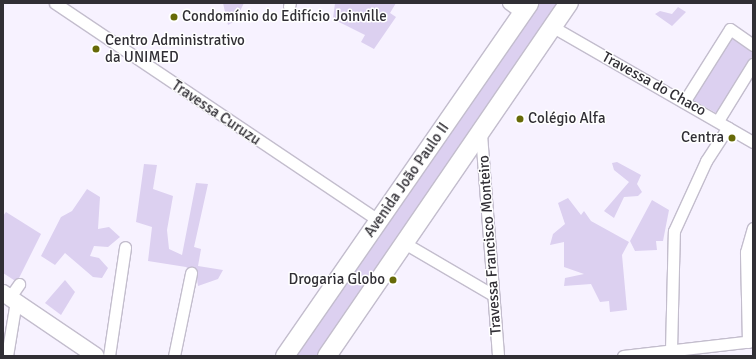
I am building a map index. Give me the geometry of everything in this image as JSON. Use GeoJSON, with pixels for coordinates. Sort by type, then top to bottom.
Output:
{"type":"FeatureCollection","features":[{"type":"Feature","properties":{"kind":"main road"},"geometry":{"type":"LineString","coordinates":[[327,356],[406,244],[569,3]]}},
{"type":"Feature","properties":{"kind":"main road","name":"Avenida João Paulo II"},"geometry":{"type":"LineString","coordinates":[[285,356],[379,221],[520,6]]}},
{"type":"Feature","properties":{"kind":"street","name":"Travessa Curuzu"},"geometry":{"type":"LineString","coordinates":[[55,3],[379,221]]}},
{"type":"Feature","properties":{"kind":"street","name":"Travessa do Chaco"},"geometry":{"type":"LineString","coordinates":[[553,27],[684,102],[719,119],[728,127],[753,142]]}},
{"type":"Feature","properties":{"kind":"street"},"geometry":{"type":"LineString","coordinates":[[684,102],[730,29],[753,44]]}},
{"type":"Feature","properties":{"kind":"street"},"geometry":{"type":"LineString","coordinates":[[719,119],[753,64]]}},
{"type":"Feature","properties":{"kind":"street"},"geometry":{"type":"LineString","coordinates":[[671,350],[674,231],[706,161],[728,127]]}},
{"type":"Feature","properties":{"kind":"street","name":"Travessa Francisco Monteiro"},"geometry":{"type":"LineString","coordinates":[[481,134],[498,356]]}},
{"type":"Feature","properties":{"kind":"street"},"geometry":{"type":"LineString","coordinates":[[623,356],[751,341],[746,252],[753,228]]}},
{"type":"Feature","properties":{"kind":"street"},"geometry":{"type":"LineString","coordinates":[[406,244],[493,296]]}},
{"type":"Feature","properties":{"kind":"street"},"geometry":{"type":"LineString","coordinates":[[108,356],[125,247]]}},
{"type":"Feature","properties":{"kind":"street"},"geometry":{"type":"LineString","coordinates":[[174,356],[191,273]]}},
{"type":"Feature","properties":{"kind":"street"},"geometry":{"type":"LineString","coordinates":[[7,356],[9,297],[19,284]]}},
{"type":"Feature","properties":{"kind":"street"},"geometry":{"type":"LineString","coordinates":[[9,297],[96,356]]}},
{"type":"Feature","properties":{"kind":"shaded area"},"geometry":{"type":"Polygon","coordinates":[[[223,3],[244,3],[235,21],[228,25],[223,3]]]}},
{"type":"Feature","properties":{"kind":"shaded area"},"geometry":{"type":"Polygon","coordinates":[[[335,3],[396,3],[390,13],[396,17],[374,49],[361,42],[365,35],[333,19],[335,3]]]}},
{"type":"Feature","properties":{"kind":"shaded area"},"geometry":{"type":"Polygon","coordinates":[[[531,3],[559,3],[319,356],[288,356],[531,3]]]}},
{"type":"Feature","properties":{"kind":"shaded area"},"geometry":{"type":"Polygon","coordinates":[[[678,7],[686,12],[672,26],[655,14],[660,11],[672,14],[678,7]]]}},
{"type":"Feature","properties":{"kind":"shaded area"},"geometry":{"type":"Polygon","coordinates":[[[733,33],[753,47],[753,55],[718,114],[693,100],[733,33]]]}},
{"type":"Feature","properties":{"kind":"shaded area"},"geometry":{"type":"Polygon","coordinates":[[[617,162],[641,175],[637,184],[642,192],[638,196],[624,197],[614,218],[604,211],[629,182],[614,170],[612,163],[617,162]]]}},
{"type":"Feature","properties":{"kind":"shaded area"},"geometry":{"type":"Polygon","coordinates":[[[144,164],[157,165],[153,189],[173,196],[167,230],[169,249],[182,255],[196,183],[208,184],[194,247],[201,249],[198,266],[223,270],[218,279],[198,286],[196,273],[186,267],[148,261],[152,227],[136,222],[144,164]]]}},
{"type":"Feature","properties":{"kind":"shaded area"},"geometry":{"type":"Polygon","coordinates":[[[87,189],[100,197],[98,229],[109,227],[120,237],[108,247],[94,246],[90,256],[99,258],[108,268],[102,278],[93,277],[65,253],[55,265],[41,256],[61,217],[72,211],[87,189]]]}},
{"type":"Feature","properties":{"kind":"shaded area"},"geometry":{"type":"Polygon","coordinates":[[[568,198],[581,215],[584,211],[591,221],[629,242],[622,255],[627,310],[610,312],[609,301],[600,302],[591,284],[564,286],[565,278],[584,274],[564,267],[564,242],[550,245],[553,234],[565,224],[558,203],[568,198]]]}},
{"type":"Feature","properties":{"kind":"shaded area"},"geometry":{"type":"Polygon","coordinates":[[[652,200],[669,210],[663,241],[656,241],[657,250],[635,251],[630,241],[652,200]]]}},
{"type":"Feature","properties":{"kind":"shaded area"},"geometry":{"type":"Polygon","coordinates":[[[6,212],[41,234],[17,282],[3,273],[3,216],[6,212]]]}},
{"type":"Feature","properties":{"kind":"shaded area"},"geometry":{"type":"Polygon","coordinates":[[[65,280],[75,292],[61,315],[45,303],[65,280]]]}},
{"type":"Feature","properties":{"kind":"place","name":"Condomínio do Edifício Joinville"},"geometry":{"type":"Point","coordinates":[174,17]}},
{"type":"Feature","properties":{"kind":"place","name":"Centro Administrativo da UNIMED"},"geometry":{"type":"Point","coordinates":[96,49]}},
{"type":"Feature","properties":{"kind":"place","name":"Colégio Alfa"},"geometry":{"type":"Point","coordinates":[520,119]}},
{"type":"Feature","properties":{"kind":"place","name":"Centra"},"geometry":{"type":"Point","coordinates":[732,138]}},
{"type":"Feature","properties":{"kind":"place","name":"Drogaria Globo"},"geometry":{"type":"Point","coordinates":[393,280]}}]}
